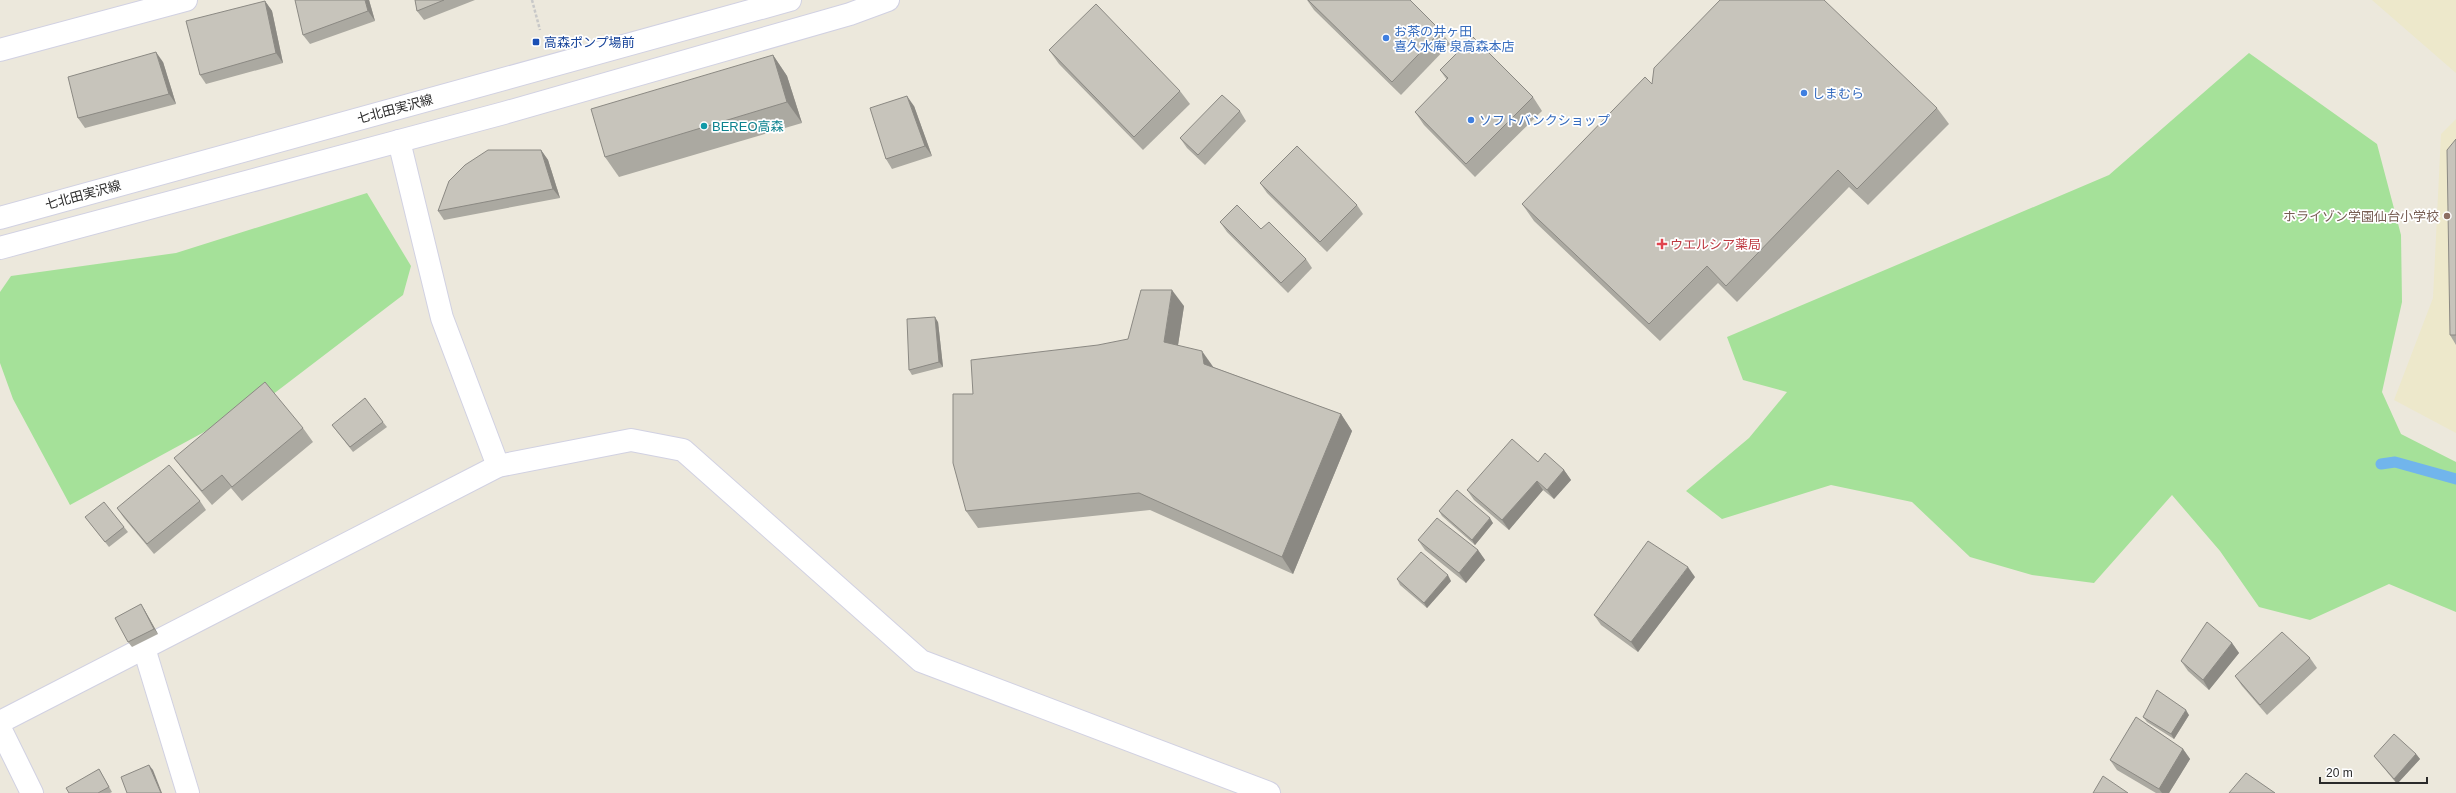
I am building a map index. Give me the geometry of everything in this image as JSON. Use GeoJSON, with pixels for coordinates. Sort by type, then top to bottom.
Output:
{"type":"FeatureCollection","features":[{"type":"Feature","properties":{"kind":"street"},"geometry":{"type":"LineString","coordinates":[[0,50],[186,0]]}},
{"type":"Feature","properties":{"kind":"street","name":"七北田実沢線"},"geometry":{"type":"LineString","coordinates":[[0,218],[790,0]]}},
{"type":"Feature","properties":{"kind":"street"},"geometry":{"type":"LineString","coordinates":[[0,248],[399,141],[842,17],[888,0]]}},
{"type":"Feature","properties":{"kind":"street"},"geometry":{"type":"LineString","coordinates":[[399,141],[442,318],[498,466]]}},
{"type":"Feature","properties":{"kind":"street"},"geometry":{"type":"LineString","coordinates":[[0,722],[498,466],[631,440],[683,450],[921,662],[1269,793]]}},
{"type":"Feature","properties":{"kind":"street"},"geometry":{"type":"LineString","coordinates":[[144,648],[188,793]]}},
{"type":"Feature","properties":{"kind":"street"},"geometry":{"type":"LineString","coordinates":[[0,728],[32,793]]}},
{"type":"Feature","properties":{"kind":"path"},"geometry":{"type":"LineString","coordinates":[[532,0],[540,30]]}},
{"type":"Feature","properties":{"kind":"shaded area"},"geometry":{"type":"Polygon","coordinates":[[[2372,0],[2456,0],[2456,73],[2372,0]]]}},
{"type":"Feature","properties":{"kind":"shaded area","name":"ホライゾン学園仙台小学校"},"geometry":{"type":"Polygon","coordinates":[[[2456,119],[2456,433],[2394,400],[2433,298],[2441,134],[2456,119]]]}},
{"type":"Feature","properties":{"kind":"green space"},"geometry":{"type":"Polygon","coordinates":[[[2249,53],[2377,144],[2401,235],[2402,302],[2382,392],[2401,434],[2456,462],[2456,612],[2389,584],[2310,620],[2259,607],[2220,551],[2172,495],[2094,583],[2032,575],[1970,557],[1912,502],[1831,485],[1722,519],[1686,491],[1749,438],[1787,392],[1743,380],[1727,337],[2109,175],[2249,53]]]}},
{"type":"Feature","properties":{"kind":"green space"},"geometry":{"type":"Polygon","coordinates":[[[367,193],[411,266],[403,295],[272,395],[70,505],[13,399],[0,363],[0,292],[11,276],[176,253],[367,193]]]}},
{"type":"Feature","properties":{"kind":"building"},"geometry":{"type":"Polygon","coordinates":[[[295,0],[365,0],[368,11],[303,35],[295,0]]]}},
{"type":"Feature","properties":{"kind":"building"},"geometry":{"type":"Polygon","coordinates":[[[415,0],[444,0],[417,11],[415,0]]]}},
{"type":"Feature","properties":{"kind":"building"},"geometry":{"type":"Polygon","coordinates":[[[1308,0],[1410,0],[1441,31],[1392,82],[1308,0]]]}},
{"type":"Feature","properties":{"kind":"building"},"geometry":{"type":"Polygon","coordinates":[[[1720,0],[1824,0],[1937,108],[1857,189],[1838,170],[1726,286],[1707,266],[1649,324],[1522,204],[1645,77],[1652,84],[1654,68],[1720,0]]]}},
{"type":"Feature","properties":{"kind":"building"},"geometry":{"type":"Polygon","coordinates":[[[265,1],[276,53],[200,75],[186,21],[265,1]]]}},
{"type":"Feature","properties":{"kind":"building"},"geometry":{"type":"Polygon","coordinates":[[[1096,4],[1180,91],[1134,137],[1049,50],[1096,4]]]}},
{"type":"Feature","properties":{"kind":"building"},"geometry":{"type":"Polygon","coordinates":[[[1473,37],[1533,97],[1466,164],[1415,112],[1448,78],[1440,70],[1473,37]]]}},
{"type":"Feature","properties":{"kind":"building"},"geometry":{"type":"Polygon","coordinates":[[[156,52],[169,94],[78,118],[68,77],[156,52]]]}},
{"type":"Feature","properties":{"kind":"building"},"geometry":{"type":"Polygon","coordinates":[[[773,55],[787,102],[605,157],[591,109],[773,55]]]}},
{"type":"Feature","properties":{"kind":"building"},"geometry":{"type":"Polygon","coordinates":[[[1222,95],[1240,111],[1198,155],[1180,138],[1222,95]]]}},
{"type":"Feature","properties":{"kind":"building"},"geometry":{"type":"Polygon","coordinates":[[[907,96],[925,146],[886,159],[870,108],[907,96]]]}},
{"type":"Feature","properties":{"kind":"building"},"geometry":{"type":"Polygon","coordinates":[[[2456,139],[2456,335],[2450,335],[2447,150],[2456,139]]]}},
{"type":"Feature","properties":{"kind":"building"},"geometry":{"type":"Polygon","coordinates":[[[1297,146],[1357,205],[1320,242],[1260,183],[1297,146]]]}},
{"type":"Feature","properties":{"kind":"building"},"geometry":{"type":"Polygon","coordinates":[[[488,150],[541,150],[553,189],[438,211],[449,181],[465,165],[488,150]]]}},
{"type":"Feature","properties":{"kind":"building"},"geometry":{"type":"Polygon","coordinates":[[[1237,205],[1261,229],[1269,222],[1306,259],[1281,283],[1220,222],[1237,205]]]}},
{"type":"Feature","properties":{"kind":"building"},"geometry":{"type":"Polygon","coordinates":[[[1141,290],[1172,290],[1164,342],[1202,351],[1204,364],[1341,414],[1282,557],[1139,493],[966,511],[953,463],[953,394],[973,394],[971,360],[1098,345],[1128,339],[1141,290]]]}},
{"type":"Feature","properties":{"kind":"building"},"geometry":{"type":"Polygon","coordinates":[[[935,317],[939,362],[909,370],[907,319],[935,317]]]}},
{"type":"Feature","properties":{"kind":"building"},"geometry":{"type":"Polygon","coordinates":[[[265,382],[303,428],[232,487],[222,475],[202,491],[174,458],[265,382]]]}},
{"type":"Feature","properties":{"kind":"building"},"geometry":{"type":"Polygon","coordinates":[[[365,398],[383,422],[350,447],[332,425],[365,398]]]}},
{"type":"Feature","properties":{"kind":"building"},"geometry":{"type":"Polygon","coordinates":[[[1512,439],[1538,462],[1545,453],[1564,470],[1547,490],[1537,481],[1502,520],[1467,490],[1512,439]]]}},
{"type":"Feature","properties":{"kind":"building"},"geometry":{"type":"Polygon","coordinates":[[[169,465],[200,501],[147,544],[117,508],[169,465]]]}},
{"type":"Feature","properties":{"kind":"building"},"geometry":{"type":"Polygon","coordinates":[[[1457,490],[1490,518],[1472,540],[1439,511],[1457,490]]]}},
{"type":"Feature","properties":{"kind":"building"},"geometry":{"type":"Polygon","coordinates":[[[104,502],[124,527],[105,542],[85,517],[104,502]]]}},
{"type":"Feature","properties":{"kind":"building"},"geometry":{"type":"Polygon","coordinates":[[[1437,518],[1478,550],[1459,573],[1418,540],[1437,518]]]}},
{"type":"Feature","properties":{"kind":"building"},"geometry":{"type":"Polygon","coordinates":[[[1648,541],[1688,567],[1631,642],[1594,615],[1648,541]]]}},
{"type":"Feature","properties":{"kind":"building"},"geometry":{"type":"Polygon","coordinates":[[[1421,552],[1448,575],[1424,603],[1397,579],[1421,552]]]}},
{"type":"Feature","properties":{"kind":"building"},"geometry":{"type":"Polygon","coordinates":[[[141,604],[154,629],[128,642],[115,618],[141,604]]]}},
{"type":"Feature","properties":{"kind":"building"},"geometry":{"type":"Polygon","coordinates":[[[2207,622],[2232,643],[2203,680],[2181,661],[2207,622]]]}},
{"type":"Feature","properties":{"kind":"building"},"geometry":{"type":"Polygon","coordinates":[[[2282,632],[2310,658],[2260,705],[2235,676],[2282,632]]]}},
{"type":"Feature","properties":{"kind":"building"},"geometry":{"type":"Polygon","coordinates":[[[2157,690],[2186,710],[2171,734],[2143,717],[2157,690]]]}},
{"type":"Feature","properties":{"kind":"building"},"geometry":{"type":"Polygon","coordinates":[[[2136,717],[2183,749],[2159,789],[2110,760],[2136,717]]]}},
{"type":"Feature","properties":{"kind":"building"},"geometry":{"type":"Polygon","coordinates":[[[2394,734],[2416,754],[2394,779],[2374,756],[2394,734]]]}},
{"type":"Feature","properties":{"kind":"building"},"geometry":{"type":"Polygon","coordinates":[[[149,765],[161,793],[127,793],[121,777],[149,765]]]}},
{"type":"Feature","properties":{"kind":"building"},"geometry":{"type":"Polygon","coordinates":[[[99,769],[109,787],[98,793],[69,793],[66,788],[99,769]]]}},
{"type":"Feature","properties":{"kind":"building"},"geometry":{"type":"Polygon","coordinates":[[[2246,773],[2275,793],[2229,793],[2246,773]]]}},
{"type":"Feature","properties":{"kind":"building"},"geometry":{"type":"Polygon","coordinates":[[[2103,776],[2128,793],[2093,793],[2103,776]]]}},
{"type":"Feature","properties":{"kind":"waterway"},"geometry":{"type":"LineString","coordinates":[[2381,464],[2395,462],[2456,479]]}},
{"type":"Feature","properties":{"kind":"place","name":"お茶の井ヶ田 喜久水庵 泉高森本店"},"geometry":{"type":"Point","coordinates":[1386,38]}},
{"type":"Feature","properties":{"kind":"place","name":"高森ポンプ場前"},"geometry":{"type":"Point","coordinates":[536,42]}},
{"type":"Feature","properties":{"kind":"place","name":"しまむら"},"geometry":{"type":"Point","coordinates":[1804,93]}},
{"type":"Feature","properties":{"kind":"place","name":"ソフトバンクショップ"},"geometry":{"type":"Point","coordinates":[1471,120]}},
{"type":"Feature","properties":{"kind":"place","name":"BEREO高森"},"geometry":{"type":"Point","coordinates":[704,126]}},
{"type":"Feature","properties":{"kind":"place","name":"ホライゾン学園仙台小学校"},"geometry":{"type":"Point","coordinates":[2447,216]}},
{"type":"Feature","properties":{"kind":"place","name":"ウエルシア薬局"},"geometry":{"type":"Point","coordinates":[1662,244]}}]}
